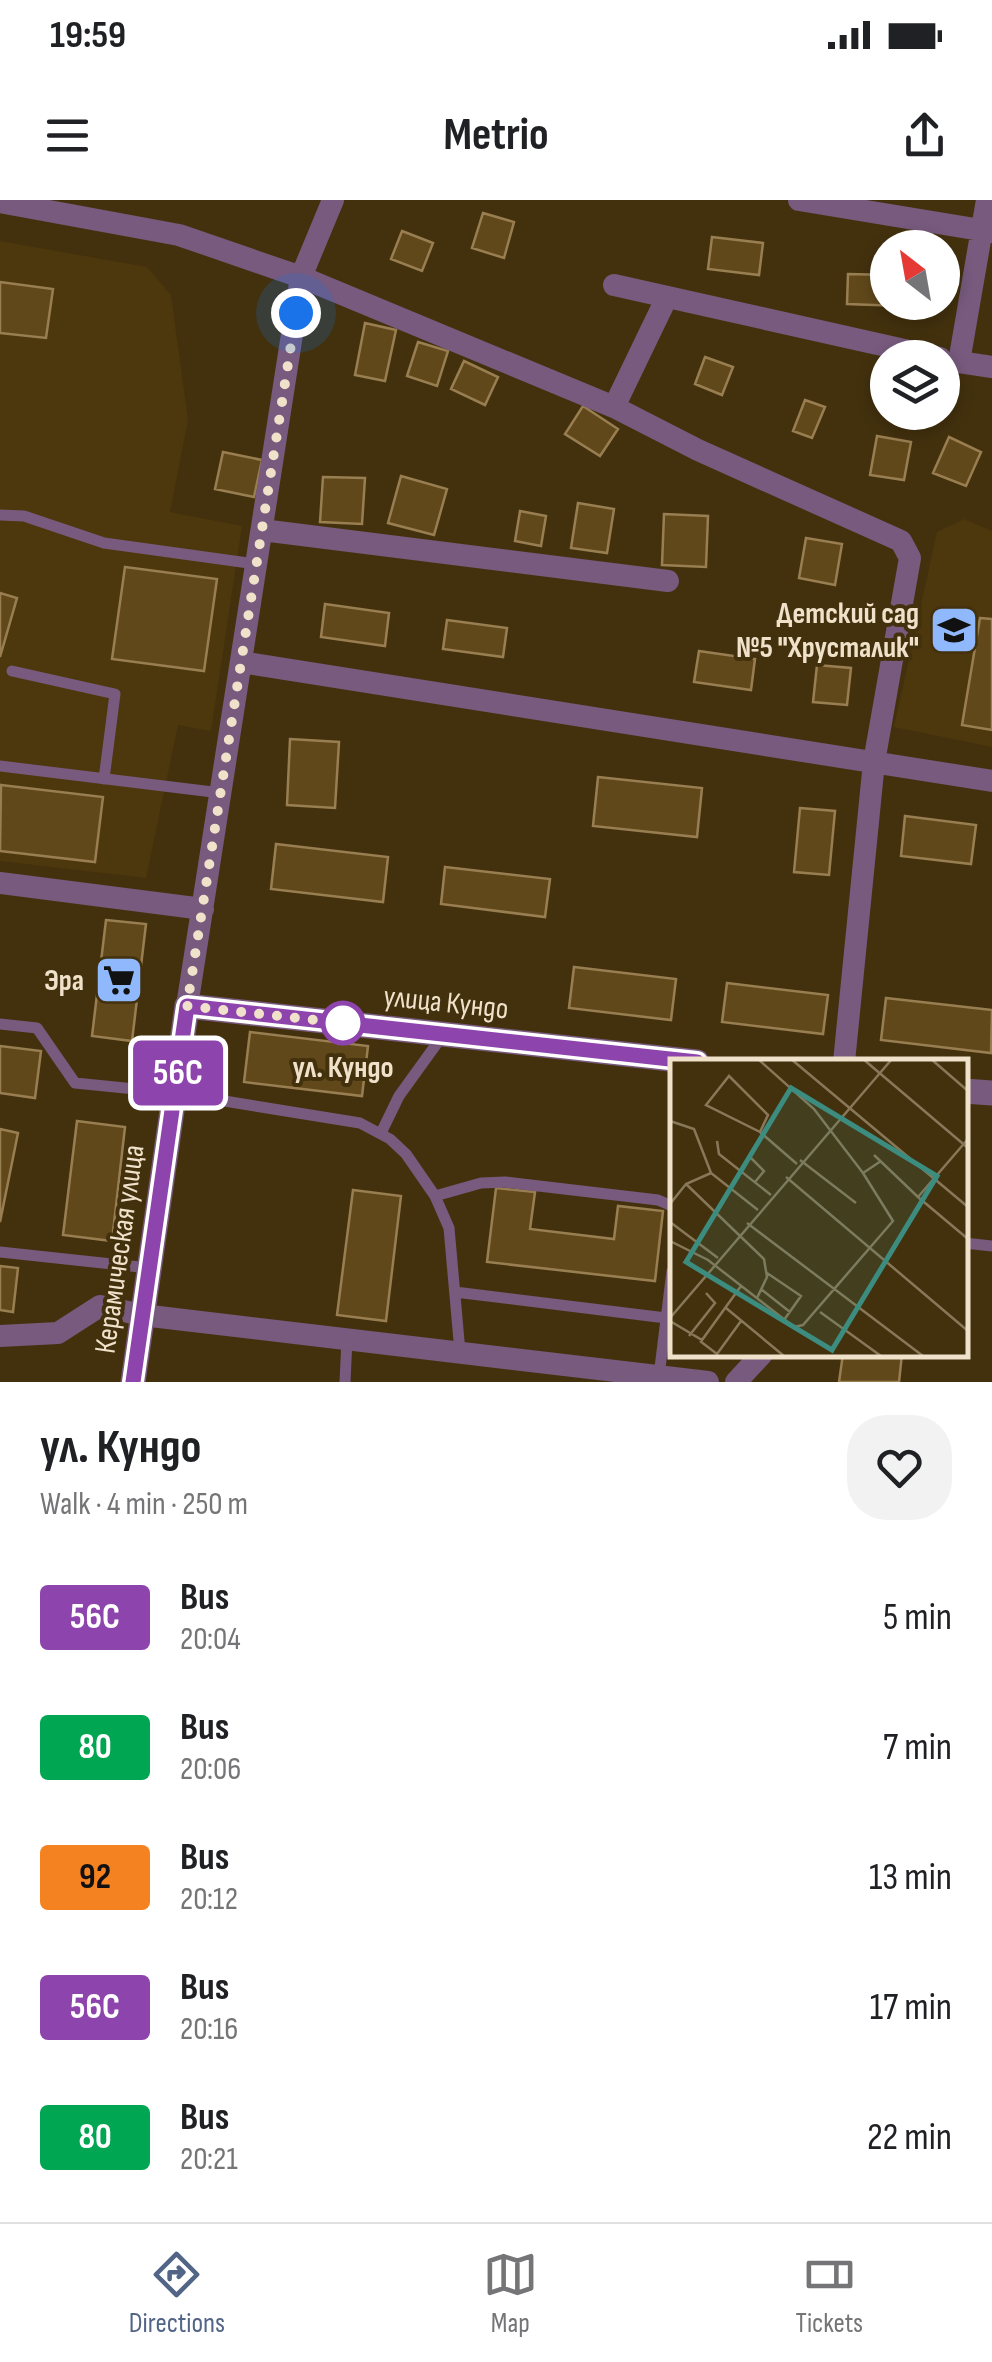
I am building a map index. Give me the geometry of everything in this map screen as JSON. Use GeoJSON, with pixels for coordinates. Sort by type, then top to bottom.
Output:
{"type":"FeatureCollection","features":[{"type":"Feature","properties":{"kind":"street"},"geometry":{"type":"LineString","coordinates":[[187,1006],[301,276],[333,200]]}},
{"type":"Feature","properties":{"kind":"street"},"geometry":{"type":"LineString","coordinates":[[799,200],[986,231]]}},
{"type":"Feature","properties":{"kind":"street"},"geometry":{"type":"LineString","coordinates":[[953,340],[986,231],[986,200]]}},
{"type":"Feature","properties":{"kind":"street"},"geometry":{"type":"LineString","coordinates":[[0,202],[179,235],[301,276],[614,408],[901,541],[910,558],[874,762],[844,1059]]}},
{"type":"Feature","properties":{"kind":"street"},"geometry":{"type":"LineString","coordinates":[[614,285],[870,342]]}},
{"type":"Feature","properties":{"kind":"street"},"geometry":{"type":"LineString","coordinates":[[614,408],[668,297]]}},
{"type":"Feature","properties":{"kind":"street"},"geometry":{"type":"LineString","coordinates":[[960,361],[992,367]]}},
{"type":"Feature","properties":{"kind":"street"},"geometry":{"type":"LineString","coordinates":[[262,530],[668,581]]}},
{"type":"Feature","properties":{"kind":"street"},"geometry":{"type":"LineString","coordinates":[[241,662],[992,781]]}},
{"type":"Feature","properties":{"kind":"street"},"geometry":{"type":"LineString","coordinates":[[0,883],[202,909]]}},
{"type":"Feature","properties":{"kind":"street","name":"улица Кундо"},"geometry":{"type":"LineString","coordinates":[[187,1006],[670,1059]]}},
{"type":"Feature","properties":{"kind":"street","name":"Керамическая улица"},"geometry":{"type":"LineString","coordinates":[[133,1382],[187,1006]]}},
{"type":"Feature","properties":{"kind":"street"},"geometry":{"type":"LineString","coordinates":[[967,1090],[992,1094]]}},
{"type":"Feature","properties":{"kind":"street"},"geometry":{"type":"LineString","coordinates":[[0,1336],[58,1333],[100,1306],[142,1315],[708,1382]]}},
{"type":"Feature","properties":{"kind":"street"},"geometry":{"type":"LineString","coordinates":[[736,1382],[759,1357]]}},
{"type":"Feature","properties":{"kind":"lane"},"geometry":{"type":"LineString","coordinates":[[0,514],[24,516],[104,543],[256,564]]}},
{"type":"Feature","properties":{"kind":"lane"},"geometry":{"type":"LineString","coordinates":[[12,671],[115,694],[104,779]]}},
{"type":"Feature","properties":{"kind":"lane"},"geometry":{"type":"LineString","coordinates":[[0,766],[221,793]]}},
{"type":"Feature","properties":{"kind":"lane"},"geometry":{"type":"LineString","coordinates":[[0,1024],[37,1028],[75,1083],[175,1093],[360,1123],[381,1132],[406,1154],[435,1196],[449,1228],[460,1352]]}},
{"type":"Feature","properties":{"kind":"lane"},"geometry":{"type":"LineString","coordinates":[[381,1132],[400,1096],[443,1034]]}},
{"type":"Feature","properties":{"kind":"lane"},"geometry":{"type":"LineString","coordinates":[[435,1196],[481,1183],[505,1182],[658,1200],[670,1205]]}},
{"type":"Feature","properties":{"kind":"lane"},"geometry":{"type":"LineString","coordinates":[[967,1243],[992,1246]]}},
{"type":"Feature","properties":{"kind":"lane"},"geometry":{"type":"LineString","coordinates":[[0,1252],[149,1268]]}},
{"type":"Feature","properties":{"kind":"lane"},"geometry":{"type":"LineString","coordinates":[[659,1376],[670,1287]]}},
{"type":"Feature","properties":{"kind":"lane"},"geometry":{"type":"LineString","coordinates":[[455,1292],[666,1318]]}},
{"type":"Feature","properties":{"kind":"lane"},"geometry":{"type":"LineString","coordinates":[[345,1382],[347,1339]]}},
{"type":"Feature","properties":{"kind":"shaded area"},"geometry":{"type":"Polygon","coordinates":[[[0,241],[147,267],[171,295],[188,420],[170,512],[242,526],[211,731],[178,725],[146,878],[0,861],[0,241]]]}},
{"type":"Feature","properties":{"kind":"shaded area","name":"Детский сад №5 \"Хрусталик\""},"geometry":{"type":"Polygon","coordinates":[[[964,519],[992,531],[992,747],[894,727],[937,532],[964,519]]]}},
{"type":"Feature","properties":{"kind":"building"},"geometry":{"type":"Polygon","coordinates":[[[483,213],[514,222],[504,258],[472,248],[483,213]]]}},
{"type":"Feature","properties":{"kind":"building"},"geometry":{"type":"Polygon","coordinates":[[[402,231],[433,243],[422,271],[391,259],[402,231]]]}},
{"type":"Feature","properties":{"kind":"building"},"geometry":{"type":"Polygon","coordinates":[[[712,237],[763,243],[759,275],[708,269],[712,237]]]}},
{"type":"Feature","properties":{"kind":"building"},"geometry":{"type":"Polygon","coordinates":[[[848,274],[870,275],[870,305],[847,304],[848,274]]]}},
{"type":"Feature","properties":{"kind":"building"},"geometry":{"type":"Polygon","coordinates":[[[0,282],[53,289],[46,338],[0,333],[0,282]]]}},
{"type":"Feature","properties":{"kind":"building"},"geometry":{"type":"Polygon","coordinates":[[[365,323],[396,330],[385,381],[355,375],[365,323]]]}},
{"type":"Feature","properties":{"kind":"building"},"geometry":{"type":"Polygon","coordinates":[[[418,342],[448,351],[437,386],[407,376],[418,342]]]}},
{"type":"Feature","properties":{"kind":"building"},"geometry":{"type":"Polygon","coordinates":[[[705,357],[733,367],[722,395],[695,384],[705,357]]]}},
{"type":"Feature","properties":{"kind":"building"},"geometry":{"type":"Polygon","coordinates":[[[464,361],[498,377],[485,405],[451,389],[464,361]]]}},
{"type":"Feature","properties":{"kind":"building"},"geometry":{"type":"Polygon","coordinates":[[[805,400],[825,407],[812,438],[793,431],[805,400]]]}},
{"type":"Feature","properties":{"kind":"building"},"geometry":{"type":"Polygon","coordinates":[[[583,406],[618,429],[600,456],[565,434],[583,406]]]}},
{"type":"Feature","properties":{"kind":"building"},"geometry":{"type":"Polygon","coordinates":[[[877,436],[911,442],[904,480],[870,475],[877,436]]]}},
{"type":"Feature","properties":{"kind":"building"},"geometry":{"type":"Polygon","coordinates":[[[949,437],[981,452],[966,486],[933,473],[949,437]]]}},
{"type":"Feature","properties":{"kind":"building"},"geometry":{"type":"Polygon","coordinates":[[[223,452],[262,460],[254,497],[215,489],[223,452]]]}},
{"type":"Feature","properties":{"kind":"building"},"geometry":{"type":"Polygon","coordinates":[[[401,476],[447,489],[434,535],[388,523],[401,476]]]}},
{"type":"Feature","properties":{"kind":"building"},"geometry":{"type":"Polygon","coordinates":[[[323,477],[365,478],[362,524],[320,522],[323,477]]]}},
{"type":"Feature","properties":{"kind":"building"},"geometry":{"type":"Polygon","coordinates":[[[578,503],[614,509],[607,553],[571,548],[578,503]]]}},
{"type":"Feature","properties":{"kind":"building"},"geometry":{"type":"Polygon","coordinates":[[[520,511],[546,516],[541,546],[515,541],[520,511]]]}},
{"type":"Feature","properties":{"kind":"building"},"geometry":{"type":"Polygon","coordinates":[[[664,514],[708,516],[706,567],[662,565],[664,514]]]}},
{"type":"Feature","properties":{"kind":"building"},"geometry":{"type":"Polygon","coordinates":[[[806,538],[842,544],[835,585],[799,578],[806,538]]]}},
{"type":"Feature","properties":{"kind":"building"},"geometry":{"type":"Polygon","coordinates":[[[125,567],[217,579],[204,671],[112,659],[125,567]]]}},
{"type":"Feature","properties":{"kind":"building"},"geometry":{"type":"Polygon","coordinates":[[[0,593],[17,598],[0,657],[0,593]]]}},
{"type":"Feature","properties":{"kind":"building"},"geometry":{"type":"Polygon","coordinates":[[[325,604],[389,613],[385,646],[321,637],[325,604]]]}},
{"type":"Feature","properties":{"kind":"building","name":"Детский сад №5 \"Хрусталик\""},"geometry":{"type":"Polygon","coordinates":[[[980,618],[992,619],[992,730],[962,725],[980,618]]]}},
{"type":"Feature","properties":{"kind":"building"},"geometry":{"type":"Polygon","coordinates":[[[447,620],[507,628],[503,657],[443,649],[447,620]]]}},
{"type":"Feature","properties":{"kind":"building"},"geometry":{"type":"Polygon","coordinates":[[[699,651],[755,659],[751,690],[694,682],[699,651]]]}},
{"type":"Feature","properties":{"kind":"building"},"geometry":{"type":"Polygon","coordinates":[[[817,665],[851,668],[847,705],[813,702],[817,665]]]}},
{"type":"Feature","properties":{"kind":"building"},"geometry":{"type":"Polygon","coordinates":[[[290,739],[339,742],[335,808],[287,805],[290,739]]]}},
{"type":"Feature","properties":{"kind":"building"},"geometry":{"type":"Polygon","coordinates":[[[598,777],[702,788],[697,837],[593,826],[598,777]]]}},
{"type":"Feature","properties":{"kind":"building"},"geometry":{"type":"Polygon","coordinates":[[[1,785],[103,797],[95,862],[0,851],[1,785]]]}},
{"type":"Feature","properties":{"kind":"building"},"geometry":{"type":"Polygon","coordinates":[[[800,808],[835,811],[829,875],[794,872],[800,808]]]}},
{"type":"Feature","properties":{"kind":"building"},"geometry":{"type":"Polygon","coordinates":[[[905,816],[976,825],[971,864],[901,856],[905,816]]]}},
{"type":"Feature","properties":{"kind":"building"},"geometry":{"type":"Polygon","coordinates":[[[276,844],[388,857],[383,902],[271,889],[276,844]]]}},
{"type":"Feature","properties":{"kind":"building"},"geometry":{"type":"Polygon","coordinates":[[[445,867],[550,879],[545,917],[441,904],[445,867]]]}},
{"type":"Feature","properties":{"kind":"building","name":"Эра"},"geometry":{"type":"Polygon","coordinates":[[[106,920],[146,924],[132,1041],[92,1036],[106,920]]]}},
{"type":"Feature","properties":{"kind":"building"},"geometry":{"type":"Polygon","coordinates":[[[574,967],[676,979],[671,1020],[569,1008],[574,967]]]}},
{"type":"Feature","properties":{"kind":"building"},"geometry":{"type":"Polygon","coordinates":[[[727,983],[828,995],[823,1034],[722,1022],[727,983]]]}},
{"type":"Feature","properties":{"kind":"building"},"geometry":{"type":"Polygon","coordinates":[[[886,998],[992,1010],[991,1053],[881,1040],[886,998]]]}},
{"type":"Feature","properties":{"kind":"building"},"geometry":{"type":"Polygon","coordinates":[[[250,1032],[368,1046],[362,1096],[244,1082],[250,1032]]]}},
{"type":"Feature","properties":{"kind":"building"},"geometry":{"type":"Polygon","coordinates":[[[0,1046],[41,1051],[35,1098],[0,1093],[0,1046]]]}},
{"type":"Feature","properties":{"kind":"building"},"geometry":{"type":"Polygon","coordinates":[[[77,1121],[125,1127],[112,1241],[63,1235],[77,1121]]]}},
{"type":"Feature","properties":{"kind":"building"},"geometry":{"type":"Polygon","coordinates":[[[0,1129],[18,1133],[0,1222],[0,1129]]]}},
{"type":"Feature","properties":{"kind":"building"},"geometry":{"type":"Polygon","coordinates":[[[496,1188],[535,1192],[530,1229],[614,1239],[618,1206],[663,1211],[655,1281],[487,1262],[496,1188]]]}},
{"type":"Feature","properties":{"kind":"building"},"geometry":{"type":"Polygon","coordinates":[[[353,1190],[401,1196],[386,1321],[337,1315],[353,1190]]]}},
{"type":"Feature","properties":{"kind":"building"},"geometry":{"type":"Polygon","coordinates":[[[0,1266],[18,1268],[13,1312],[0,1310],[0,1266]]]}},
{"type":"Feature","properties":{"kind":"building"},"geometry":{"type":"Polygon","coordinates":[[[843,1357],[902,1357],[899,1382],[839,1382],[843,1357]]]}},
{"type":"Feature","properties":{"kind":"bus line","name":"56С"},"geometry":{"type":"LineString","coordinates":[[133,1382],[187,1006],[670,1059]]}},
{"type":"Feature","properties":{"kind":"place","name":"Детский сад №5 \"Хрусталик\""},"geometry":{"type":"Point","coordinates":[954,630]}},
{"type":"Feature","properties":{"kind":"place","name":"Эра"},"geometry":{"type":"Point","coordinates":[119,980]}},
{"type":"Feature","properties":{"kind":"place","name":"ул. Кундо"},"geometry":{"type":"Point","coordinates":[343,1023]}},
{"type":"Feature","properties":{"kind":"route"},"geometry":{"type":"LineString","coordinates":[[296,313],[187,1006],[343,1023]]}}]}
